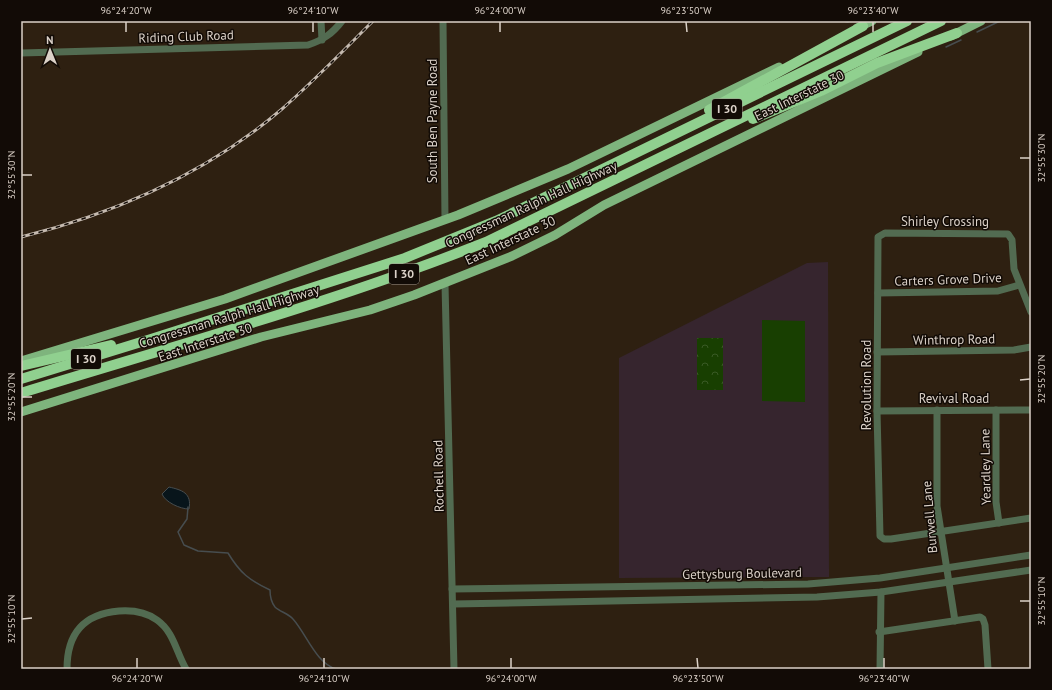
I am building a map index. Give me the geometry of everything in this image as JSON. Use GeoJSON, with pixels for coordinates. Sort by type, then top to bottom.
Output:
{"type":"FeatureCollection","features":[{"type":"Feature","properties":{"kind":"highway","name":"Congressman Ralph Hall Highway"},"geometry":{"type":"LineString","coordinates":[[21,379],[405,258],[496,221],[907,21]]}},
{"type":"Feature","properties":{"kind":"highway","name":"Congressman Ralph Hall Highway"},"geometry":{"type":"LineString","coordinates":[[21,393],[299,308],[425,266],[486,242],[941,21]]}},
{"type":"Feature","properties":{"kind":"highway"},"geometry":{"type":"LineString","coordinates":[[547,196],[722,103],[867,23]]}},
{"type":"Feature","properties":{"kind":"highway"},"geometry":{"type":"LineString","coordinates":[[702,138],[761,116],[821,91],[876,63],[957,33]]}},
{"type":"Feature","properties":{"kind":"highway"},"geometry":{"type":"LineString","coordinates":[[21,366],[134,339],[151,339]]}},
{"type":"Feature","properties":{"kind":"highway"},"geometry":{"type":"LineString","coordinates":[[21,398],[91,372]]}},
{"type":"Feature","properties":{"kind":"main road","name":"East Interstate 30"},"geometry":{"type":"LineString","coordinates":[[21,412],[261,337],[370,310],[446,284],[540,242],[604,205],[981,21]]}},
{"type":"Feature","properties":{"kind":"main road"},"geometry":{"type":"LineString","coordinates":[[21,360],[225,300],[445,220],[568,169],[867,23]]}},
{"type":"Feature","properties":{"kind":"street"},"geometry":{"type":"LineString","coordinates":[[322,21],[322,40]]}},
{"type":"Feature","properties":{"kind":"street","name":"Riding Club Road"},"geometry":{"type":"LineString","coordinates":[[21,53],[308,45],[322,40],[332,33],[342,21]]}},
{"type":"Feature","properties":{"kind":"street","name":"South Ben Payne Road"},"geometry":{"type":"LineString","coordinates":[[443,21],[445,220]]}},
{"type":"Feature","properties":{"kind":"street","name":"Shirley Crossing"},"geometry":{"type":"LineString","coordinates":[[879,235],[1006,233],[1010,235],[1012,240],[1014,269],[1019,285]]}},
{"type":"Feature","properties":{"kind":"street","name":"Revolution Road"},"geometry":{"type":"LineString","coordinates":[[879,235],[877,240],[877,352],[880,536],[884,539],[891,539],[941,532]]}},
{"type":"Feature","properties":{"kind":"street","name":"Rochell Road"},"geometry":{"type":"LineString","coordinates":[[446,284],[454,669]]}},
{"type":"Feature","properties":{"kind":"street"},"geometry":{"type":"LineString","coordinates":[[1019,285],[1031,312]]}},
{"type":"Feature","properties":{"kind":"street","name":"Carters Grove Drive"},"geometry":{"type":"LineString","coordinates":[[878,293],[994,291],[1019,285]]}},
{"type":"Feature","properties":{"kind":"street","name":"Winthrop Road"},"geometry":{"type":"LineString","coordinates":[[877,352],[1014,350],[1031,347]]}},
{"type":"Feature","properties":{"kind":"street","name":"Burwell Lane"},"geometry":{"type":"LineString","coordinates":[[937,410],[938,506],[955,621]]}},
{"type":"Feature","properties":{"kind":"street","name":"Yeardley Lane"},"geometry":{"type":"LineString","coordinates":[[996,410],[996,502],[999,523]]}},
{"type":"Feature","properties":{"kind":"street","name":"Revival Road"},"geometry":{"type":"LineString","coordinates":[[878,411],[1031,410]]}},
{"type":"Feature","properties":{"kind":"street"},"geometry":{"type":"LineString","coordinates":[[941,532],[1031,518]]}},
{"type":"Feature","properties":{"kind":"street","name":"Gettysburg Boulevard"},"geometry":{"type":"LineString","coordinates":[[452,589],[808,584],[880,578],[1031,555]]}},
{"type":"Feature","properties":{"kind":"street","name":"Gettysburg Boulevard"},"geometry":{"type":"LineString","coordinates":[[453,604],[763,599],[882,592],[949,584],[1031,570]]}},
{"type":"Feature","properties":{"kind":"street"},"geometry":{"type":"LineString","coordinates":[[880,669],[879,632],[882,609],[882,592]]}},
{"type":"Feature","properties":{"kind":"street"},"geometry":{"type":"LineString","coordinates":[[67,669],[69,650],[74,635],[88,620],[98,614],[136,611],[147,614],[157,620],[172,637],[186,669]]}},
{"type":"Feature","properties":{"kind":"street"},"geometry":{"type":"LineString","coordinates":[[879,632],[976,617],[983,619],[988,642],[988,669]]}},
{"type":"Feature","properties":{"kind":"shaded area"},"geometry":{"type":"Polygon","coordinates":[[[828,262],[829,577],[619,578],[619,358],[807,263],[828,262]]]}},
{"type":"Feature","properties":{"kind":"shaded area"},"geometry":{"type":"Polygon","coordinates":[[[169,487],[178,489],[185,493],[189,499],[189,509],[181,508],[166,500],[162,494],[169,487]]]}},
{"type":"Feature","properties":{"kind":"green space"},"geometry":{"type":"Polygon","coordinates":[[[762,320],[805,321],[805,402],[762,401],[762,320]]]}},
{"type":"Feature","properties":{"kind":"green space"},"geometry":{"type":"Polygon","coordinates":[[[697,338],[723,338],[723,390],[697,390],[697,338]]]}},
{"type":"Feature","properties":{"kind":"waterway"},"geometry":{"type":"LineString","coordinates":[[843,21],[848,22]]}},
{"type":"Feature","properties":{"kind":"waterway"},"geometry":{"type":"LineString","coordinates":[[977,32],[1000,21]]}},
{"type":"Feature","properties":{"kind":"waterway"},"geometry":{"type":"LineString","coordinates":[[946,47],[961,40]]}},
{"type":"Feature","properties":{"kind":"waterway"},"geometry":{"type":"LineString","coordinates":[[188,507],[187,519],[178,532],[184,545],[198,551],[228,553],[241,571],[256,583],[270,590],[271,599],[275,607],[293,619],[317,655],[329,666],[336,669]]}},
{"type":"Feature","properties":{"kind":"waterway"},"geometry":{"type":"LineString","coordinates":[[434,669],[441,669]]}},
{"type":"Feature","properties":{"kind":"railway"},"geometry":{"type":"LineString","coordinates":[[21,237],[91,216],[126,203],[192,171],[223,153],[282,109],[317,77],[373,21]]}}]}
